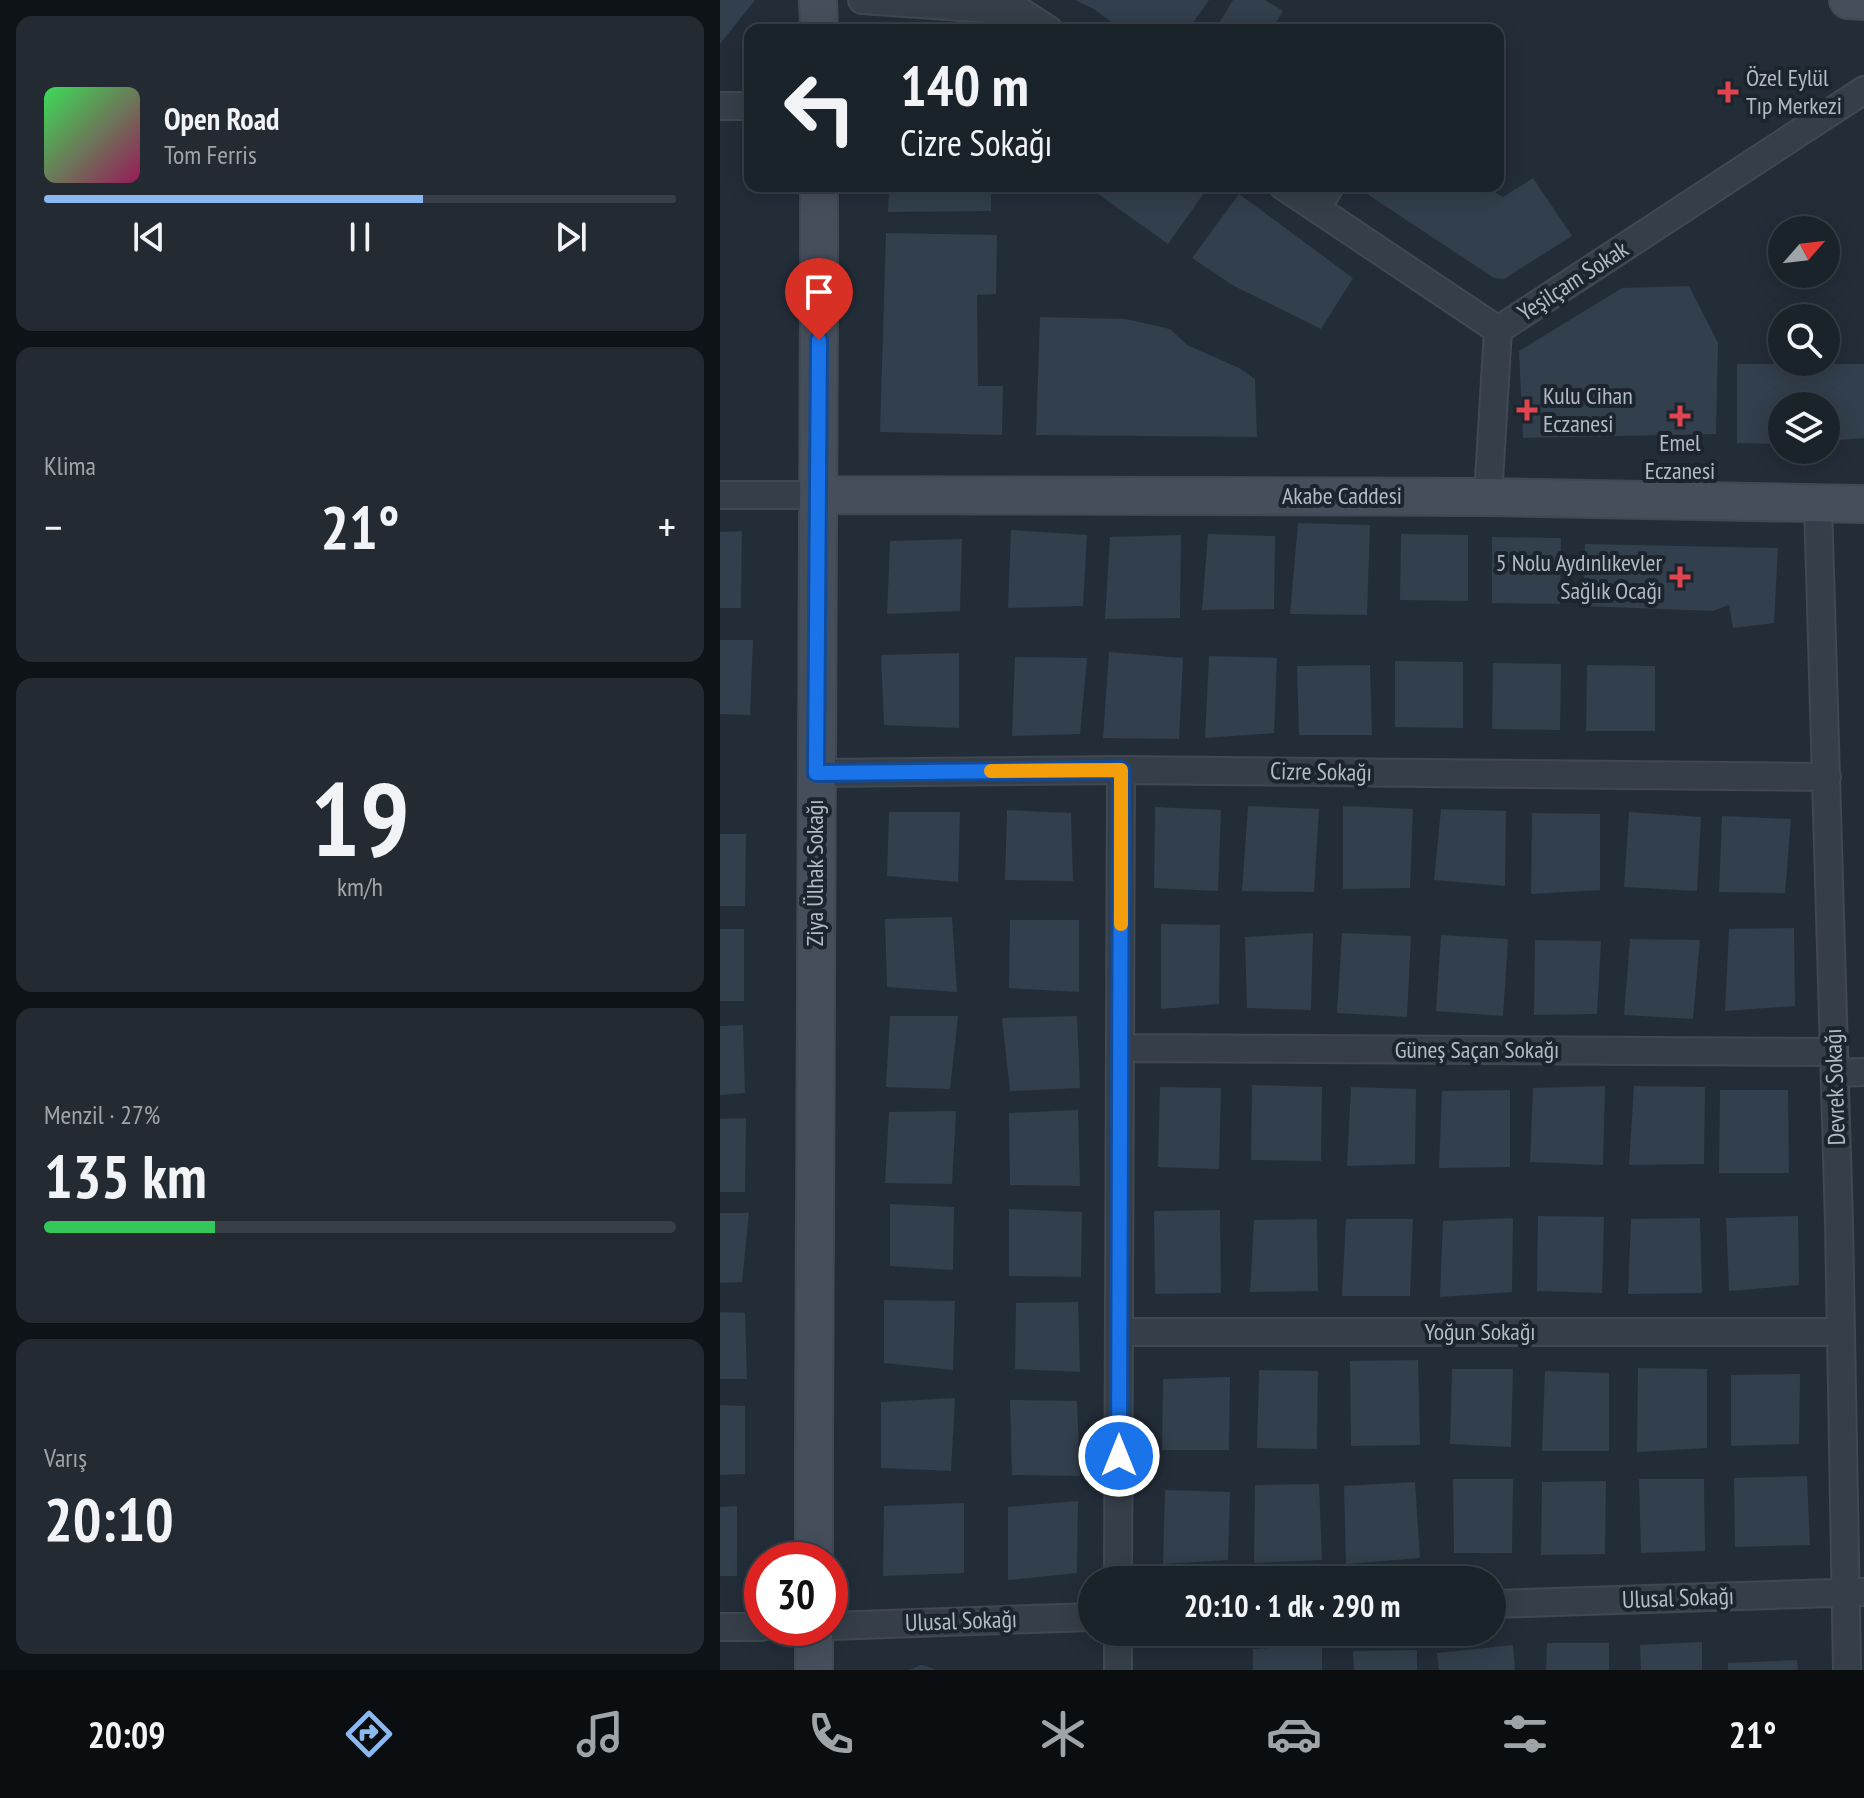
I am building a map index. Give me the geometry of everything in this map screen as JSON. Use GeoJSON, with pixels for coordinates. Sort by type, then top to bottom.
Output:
{"type":"FeatureCollection","features":[{"type":"Feature","properties":{"kind":"street"},"geometry":{"type":"LineString","coordinates":[[818,0],[819,24]]}},
{"type":"Feature","properties":{"kind":"street"},"geometry":{"type":"LineString","coordinates":[[862,0],[1020,11],[1040,24]]}},
{"type":"Feature","properties":{"kind":"street"},"geometry":{"type":"LineString","coordinates":[[1848,0],[1864,1]]}},
{"type":"Feature","properties":{"kind":"street","name":"Yeşilçam Sokak"},"geometry":{"type":"LineString","coordinates":[[1292,192],[1498,330],[1864,90]]}},
{"type":"Feature","properties":{"kind":"street"},"geometry":{"type":"LineString","coordinates":[[720,106],[744,106]]}},
{"type":"Feature","properties":{"kind":"street","name":"Ziya Ülhak Sokağı"},"geometry":{"type":"LineString","coordinates":[[814,1542],[819,192]]}},
{"type":"Feature","properties":{"kind":"street"},"geometry":{"type":"LineString","coordinates":[[1317,209],[1327,192]]}},
{"type":"Feature","properties":{"kind":"street"},"geometry":{"type":"LineString","coordinates":[[1488,497],[1498,330]]}},
{"type":"Feature","properties":{"kind":"street"},"geometry":{"type":"LineString","coordinates":[[720,495],[820,495]]}},
{"type":"Feature","properties":{"kind":"street","name":"Akabe Caddesi"},"geometry":{"type":"LineString","coordinates":[[820,495],[1488,497],[1864,504]]}},
{"type":"Feature","properties":{"kind":"street","name":"Devrek Sokağı"},"geometry":{"type":"LineString","coordinates":[[1818,504],[1841,1332],[1854,1592],[1847,1670]]}},
{"type":"Feature","properties":{"kind":"street"},"geometry":{"type":"LineString","coordinates":[[1118,1566],[1121,770]]}},
{"type":"Feature","properties":{"kind":"street","name":"Cizre Sokağı"},"geometry":{"type":"LineString","coordinates":[[816,773],[1121,770],[1827,777]]}},
{"type":"Feature","properties":{"kind":"street","name":"Güneş Saçan Sokağı"},"geometry":{"type":"LineString","coordinates":[[1120,1048],[1835,1062],[1864,1072]]}},
{"type":"Feature","properties":{"kind":"street","name":"Yoğun Sokağı"},"geometry":{"type":"LineString","coordinates":[[1119,1332],[1841,1332]]}},
{"type":"Feature","properties":{"kind":"street","name":"Ulusal Sokağı"},"geometry":{"type":"LineString","coordinates":[[1506,1604],[1854,1592]]}},
{"type":"Feature","properties":{"kind":"street","name":"Ulusal Sokağı"},"geometry":{"type":"LineString","coordinates":[[848,1625],[1078,1617]]}},
{"type":"Feature","properties":{"kind":"street"},"geometry":{"type":"LineString","coordinates":[[720,1627],[744,1627]]}},
{"type":"Feature","properties":{"kind":"street"},"geometry":{"type":"LineString","coordinates":[[814,1646],[814,1670]]}},
{"type":"Feature","properties":{"kind":"street"},"geometry":{"type":"LineString","coordinates":[[1118,1646],[1118,1670]]}},
{"type":"Feature","properties":{"kind":"building"},"geometry":{"type":"Polygon","coordinates":[[[720,0],[755,0],[720,44],[720,0]]]}},
{"type":"Feature","properties":{"kind":"building"},"geometry":{"type":"Polygon","coordinates":[[[1075,0],[1209,0],[1192,24],[1114,24],[1075,0]]]}},
{"type":"Feature","properties":{"kind":"building"},"geometry":{"type":"Polygon","coordinates":[[[1233,0],[1265,0],[1283,11],[1275,24],[1219,24],[1233,0]]]}},
{"type":"Feature","properties":{"kind":"building"},"geometry":{"type":"Polygon","coordinates":[[[1533,178],[1572,236],[1504,279],[1494,278],[1364,192],[1494,192],[1503,197],[1533,178]]]}},
{"type":"Feature","properties":{"kind":"building"},"geometry":{"type":"Polygon","coordinates":[[[889,192],[991,192],[991,211],[888,212],[889,192]]]}},
{"type":"Feature","properties":{"kind":"building"},"geometry":{"type":"Polygon","coordinates":[[[1095,192],[1205,192],[1168,244],[1095,192]]]}},
{"type":"Feature","properties":{"kind":"building"},"geometry":{"type":"Polygon","coordinates":[[[1239,194],[1353,278],[1321,329],[1234,286],[1192,258],[1239,194]]]}},
{"type":"Feature","properties":{"kind":"building"},"geometry":{"type":"Polygon","coordinates":[[[886,233],[997,235],[996,294],[977,295],[978,386],[1003,386],[1002,435],[880,432],[886,233]]]}},
{"type":"Feature","properties":{"kind":"building"},"geometry":{"type":"Polygon","coordinates":[[[1689,286],[1718,343],[1716,434],[1523,438],[1519,351],[1622,288],[1689,286]]]}},
{"type":"Feature","properties":{"kind":"building"},"geometry":{"type":"Polygon","coordinates":[[[1040,317],[1126,319],[1170,329],[1187,345],[1239,368],[1255,379],[1257,437],[1036,435],[1040,317]]]}},
{"type":"Feature","properties":{"kind":"building"},"geometry":{"type":"Polygon","coordinates":[[[1737,364],[1768,364],[1768,376],[1840,376],[1840,364],[1864,364],[1864,438],[1840,440],[1840,392],[1768,392],[1768,444],[1737,443],[1737,364]]]}},
{"type":"Feature","properties":{"kind":"building"},"geometry":{"type":"Polygon","coordinates":[[[1298,523],[1370,525],[1367,615],[1290,614],[1298,523]]]}},
{"type":"Feature","properties":{"kind":"building"},"geometry":{"type":"Polygon","coordinates":[[[1011,530],[1087,535],[1083,606],[1008,608],[1011,530]]]}},
{"type":"Feature","properties":{"kind":"building"},"geometry":{"type":"Polygon","coordinates":[[[742,531],[741,608],[720,608],[720,532],[742,531]]]}},
{"type":"Feature","properties":{"kind":"building"},"geometry":{"type":"Polygon","coordinates":[[[1208,534],[1275,536],[1274,609],[1202,610],[1208,534]]]}},
{"type":"Feature","properties":{"kind":"building"},"geometry":{"type":"Polygon","coordinates":[[[1401,534],[1468,535],[1468,601],[1400,600],[1401,534]]]}},
{"type":"Feature","properties":{"kind":"building"},"geometry":{"type":"Polygon","coordinates":[[[1181,535],[1180,618],[1105,619],[1110,537],[1181,535]]]}},
{"type":"Feature","properties":{"kind":"building"},"geometry":{"type":"Polygon","coordinates":[[[1492,537],[1561,538],[1560,604],[1492,603],[1492,537]]]}},
{"type":"Feature","properties":{"kind":"building"},"geometry":{"type":"Polygon","coordinates":[[[962,539],[960,611],[887,614],[890,541],[962,539]]]}},
{"type":"Feature","properties":{"kind":"building","name":"5 Nolu Aydınlıkevler Sağlık Ocağı"},"geometry":{"type":"Polygon","coordinates":[[[1585,544],[1778,548],[1774,623],[1733,628],[1729,605],[1713,611],[1583,606],[1585,544]]]}},
{"type":"Feature","properties":{"kind":"building"},"geometry":{"type":"Polygon","coordinates":[[[720,640],[753,640],[750,715],[720,714],[720,640]]]}},
{"type":"Feature","properties":{"kind":"building"},"geometry":{"type":"Polygon","coordinates":[[[1109,652],[1183,658],[1179,739],[1103,738],[1109,652]]]}},
{"type":"Feature","properties":{"kind":"building"},"geometry":{"type":"Polygon","coordinates":[[[959,653],[959,728],[884,725],[881,655],[959,653]]]}},
{"type":"Feature","properties":{"kind":"building"},"geometry":{"type":"Polygon","coordinates":[[[1209,656],[1277,658],[1274,733],[1205,738],[1209,656]]]}},
{"type":"Feature","properties":{"kind":"building"},"geometry":{"type":"Polygon","coordinates":[[[1015,657],[1087,658],[1080,734],[1012,736],[1015,657]]]}},
{"type":"Feature","properties":{"kind":"building"},"geometry":{"type":"Polygon","coordinates":[[[1395,661],[1463,662],[1463,728],[1395,727],[1395,661]]]}},
{"type":"Feature","properties":{"kind":"building"},"geometry":{"type":"Polygon","coordinates":[[[1493,663],[1561,664],[1560,730],[1492,729],[1493,663]]]}},
{"type":"Feature","properties":{"kind":"building"},"geometry":{"type":"Polygon","coordinates":[[[1370,665],[1372,735],[1299,735],[1297,666],[1370,665]]]}},
{"type":"Feature","properties":{"kind":"building"},"geometry":{"type":"Polygon","coordinates":[[[1587,665],[1655,666],[1655,731],[1586,731],[1587,665]]]}},
{"type":"Feature","properties":{"kind":"building"},"geometry":{"type":"Polygon","coordinates":[[[1248,806],[1319,809],[1314,892],[1242,891],[1248,806]]]}},
{"type":"Feature","properties":{"kind":"building"},"geometry":{"type":"Polygon","coordinates":[[[1343,806],[1413,809],[1410,888],[1343,889],[1343,806]]]}},
{"type":"Feature","properties":{"kind":"building"},"geometry":{"type":"Polygon","coordinates":[[[1155,807],[1221,810],[1218,891],[1154,888],[1155,807]]]}},
{"type":"Feature","properties":{"kind":"building"},"geometry":{"type":"Polygon","coordinates":[[[1441,809],[1506,811],[1505,886],[1434,880],[1441,809]]]}},
{"type":"Feature","properties":{"kind":"building"},"geometry":{"type":"Polygon","coordinates":[[[1007,810],[1071,813],[1073,881],[1005,880],[1007,810]]]}},
{"type":"Feature","properties":{"kind":"building"},"geometry":{"type":"Polygon","coordinates":[[[889,812],[960,812],[958,882],[887,876],[889,812]]]}},
{"type":"Feature","properties":{"kind":"building"},"geometry":{"type":"Polygon","coordinates":[[[1629,812],[1701,817],[1697,891],[1624,887],[1629,812]]]}},
{"type":"Feature","properties":{"kind":"building"},"geometry":{"type":"Polygon","coordinates":[[[1532,813],[1600,814],[1600,890],[1531,894],[1532,813]]]}},
{"type":"Feature","properties":{"kind":"building"},"geometry":{"type":"Polygon","coordinates":[[[1722,816],[1791,819],[1785,893],[1719,892],[1722,816]]]}},
{"type":"Feature","properties":{"kind":"building"},"geometry":{"type":"Polygon","coordinates":[[[720,834],[746,834],[745,906],[720,906],[720,834]]]}},
{"type":"Feature","properties":{"kind":"building"},"geometry":{"type":"Polygon","coordinates":[[[952,917],[957,992],[887,987],[885,919],[952,917]]]}},
{"type":"Feature","properties":{"kind":"building"},"geometry":{"type":"Polygon","coordinates":[[[1010,920],[1079,920],[1079,992],[1009,988],[1010,920]]]}},
{"type":"Feature","properties":{"kind":"building"},"geometry":{"type":"Polygon","coordinates":[[[1161,924],[1220,925],[1219,1004],[1161,1009],[1161,924]]]}},
{"type":"Feature","properties":{"kind":"building"},"geometry":{"type":"Polygon","coordinates":[[[1794,928],[1795,1006],[1725,1011],[1729,929],[1794,928]]]}},
{"type":"Feature","properties":{"kind":"building"},"geometry":{"type":"Polygon","coordinates":[[[720,929],[744,929],[744,1001],[720,1001],[720,929]]]}},
{"type":"Feature","properties":{"kind":"building"},"geometry":{"type":"Polygon","coordinates":[[[1313,933],[1311,1010],[1247,1008],[1245,937],[1313,933]]]}},
{"type":"Feature","properties":{"kind":"building"},"geometry":{"type":"Polygon","coordinates":[[[1342,933],[1411,936],[1407,1017],[1337,1013],[1342,933]]]}},
{"type":"Feature","properties":{"kind":"building"},"geometry":{"type":"Polygon","coordinates":[[[1441,935],[1508,939],[1503,1016],[1436,1011],[1441,935]]]}},
{"type":"Feature","properties":{"kind":"building"},"geometry":{"type":"Polygon","coordinates":[[[1630,939],[1700,940],[1693,1019],[1624,1015],[1630,939]]]}},
{"type":"Feature","properties":{"kind":"building"},"geometry":{"type":"Polygon","coordinates":[[[1535,940],[1601,941],[1597,1014],[1534,1015],[1535,940]]]}},
{"type":"Feature","properties":{"kind":"building"},"geometry":{"type":"Polygon","coordinates":[[[890,1016],[958,1016],[950,1089],[886,1087],[890,1016]]]}},
{"type":"Feature","properties":{"kind":"building"},"geometry":{"type":"Polygon","coordinates":[[[1077,1016],[1080,1088],[1010,1091],[1002,1018],[1077,1016]]]}},
{"type":"Feature","properties":{"kind":"building"},"geometry":{"type":"Polygon","coordinates":[[[743,1025],[745,1093],[720,1095],[720,1026],[743,1025]]]}},
{"type":"Feature","properties":{"kind":"building"},"geometry":{"type":"Polygon","coordinates":[[[1252,1085],[1322,1087],[1321,1161],[1251,1160],[1252,1085]]]}},
{"type":"Feature","properties":{"kind":"building"},"geometry":{"type":"Polygon","coordinates":[[[1605,1086],[1603,1165],[1530,1162],[1533,1088],[1605,1086]]]}},
{"type":"Feature","properties":{"kind":"building"},"geometry":{"type":"Polygon","coordinates":[[[1634,1086],[1705,1087],[1704,1164],[1629,1165],[1634,1086]]]}},
{"type":"Feature","properties":{"kind":"building"},"geometry":{"type":"Polygon","coordinates":[[[1160,1087],[1221,1088],[1219,1169],[1158,1167],[1160,1087]]]}},
{"type":"Feature","properties":{"kind":"building"},"geometry":{"type":"Polygon","coordinates":[[[1351,1087],[1416,1089],[1415,1164],[1347,1166],[1351,1087]]]}},
{"type":"Feature","properties":{"kind":"building"},"geometry":{"type":"Polygon","coordinates":[[[1510,1090],[1510,1167],[1439,1168],[1442,1091],[1510,1090]]]}},
{"type":"Feature","properties":{"kind":"building"},"geometry":{"type":"Polygon","coordinates":[[[1720,1090],[1788,1090],[1789,1173],[1719,1173],[1720,1090]]]}},
{"type":"Feature","properties":{"kind":"building"},"geometry":{"type":"Polygon","coordinates":[[[1078,1110],[1080,1186],[1010,1185],[1009,1113],[1078,1110]]]}},
{"type":"Feature","properties":{"kind":"building"},"geometry":{"type":"Polygon","coordinates":[[[956,1111],[952,1184],[885,1183],[889,1112],[956,1111]]]}},
{"type":"Feature","properties":{"kind":"building"},"geometry":{"type":"Polygon","coordinates":[[[746,1118],[745,1192],[720,1192],[720,1119],[746,1118]]]}},
{"type":"Feature","properties":{"kind":"building"},"geometry":{"type":"Polygon","coordinates":[[[890,1204],[954,1207],[953,1270],[890,1266],[890,1204]]]}},
{"type":"Feature","properties":{"kind":"building"},"geometry":{"type":"Polygon","coordinates":[[[1009,1209],[1082,1212],[1081,1277],[1009,1276],[1009,1209]]]}},
{"type":"Feature","properties":{"kind":"building"},"geometry":{"type":"Polygon","coordinates":[[[1220,1210],[1221,1293],[1155,1294],[1154,1211],[1220,1210]]]}},
{"type":"Feature","properties":{"kind":"building"},"geometry":{"type":"Polygon","coordinates":[[[720,1213],[749,1213],[742,1282],[720,1283],[720,1213]]]}},
{"type":"Feature","properties":{"kind":"building"},"geometry":{"type":"Polygon","coordinates":[[[1538,1216],[1604,1217],[1602,1293],[1537,1291],[1538,1216]]]}},
{"type":"Feature","properties":{"kind":"building"},"geometry":{"type":"Polygon","coordinates":[[[1798,1216],[1799,1285],[1729,1291],[1726,1218],[1798,1216]]]}},
{"type":"Feature","properties":{"kind":"building"},"geometry":{"type":"Polygon","coordinates":[[[1513,1218],[1512,1292],[1440,1297],[1443,1221],[1513,1218]]]}},
{"type":"Feature","properties":{"kind":"building"},"geometry":{"type":"Polygon","coordinates":[[[1700,1218],[1702,1293],[1628,1294],[1631,1219],[1700,1218]]]}},
{"type":"Feature","properties":{"kind":"building"},"geometry":{"type":"Polygon","coordinates":[[[1317,1219],[1318,1291],[1250,1292],[1254,1220],[1317,1219]]]}},
{"type":"Feature","properties":{"kind":"building"},"geometry":{"type":"Polygon","coordinates":[[[1346,1219],[1413,1219],[1410,1296],[1342,1296],[1346,1219]]]}},
{"type":"Feature","properties":{"kind":"building"},"geometry":{"type":"Polygon","coordinates":[[[884,1300],[955,1301],[953,1370],[884,1363],[884,1300]]]}},
{"type":"Feature","properties":{"kind":"building"},"geometry":{"type":"Polygon","coordinates":[[[1078,1302],[1080,1372],[1015,1369],[1016,1303],[1078,1302]]]}},
{"type":"Feature","properties":{"kind":"building"},"geometry":{"type":"Polygon","coordinates":[[[720,1312],[745,1313],[747,1379],[720,1379],[720,1312]]]}},
{"type":"Feature","properties":{"kind":"building"},"geometry":{"type":"Polygon","coordinates":[[[1418,1360],[1420,1445],[1351,1446],[1350,1361],[1418,1360]]]}},
{"type":"Feature","properties":{"kind":"building"},"geometry":{"type":"Polygon","coordinates":[[[1638,1368],[1707,1369],[1707,1448],[1637,1452],[1638,1368]]]}},
{"type":"Feature","properties":{"kind":"building"},"geometry":{"type":"Polygon","coordinates":[[[1452,1369],[1513,1369],[1511,1447],[1450,1444],[1452,1369]]]}},
{"type":"Feature","properties":{"kind":"building"},"geometry":{"type":"Polygon","coordinates":[[[1259,1370],[1318,1371],[1317,1449],[1257,1448],[1259,1370]]]}},
{"type":"Feature","properties":{"kind":"building"},"geometry":{"type":"Polygon","coordinates":[[[1545,1371],[1609,1373],[1609,1451],[1542,1451],[1545,1371]]]}},
{"type":"Feature","properties":{"kind":"building"},"geometry":{"type":"Polygon","coordinates":[[[1800,1374],[1799,1444],[1731,1446],[1731,1375],[1800,1374]]]}},
{"type":"Feature","properties":{"kind":"building"},"geometry":{"type":"Polygon","coordinates":[[[1230,1377],[1229,1450],[1162,1450],[1163,1379],[1230,1377]]]}},
{"type":"Feature","properties":{"kind":"building"},"geometry":{"type":"Polygon","coordinates":[[[955,1398],[951,1471],[881,1468],[881,1402],[955,1398]]]}},
{"type":"Feature","properties":{"kind":"building"},"geometry":{"type":"Polygon","coordinates":[[[1010,1400],[1077,1401],[1080,1476],[1012,1475],[1010,1400]]]}},
{"type":"Feature","properties":{"kind":"building"},"geometry":{"type":"Polygon","coordinates":[[[720,1405],[745,1406],[745,1474],[720,1475],[720,1405]]]}},
{"type":"Feature","properties":{"kind":"building"},"geometry":{"type":"Polygon","coordinates":[[[1807,1476],[1810,1545],[1735,1547],[1734,1478],[1807,1476]]]}},
{"type":"Feature","properties":{"kind":"building"},"geometry":{"type":"Polygon","coordinates":[[[1453,1479],[1513,1479],[1512,1553],[1454,1553],[1453,1479]]]}},
{"type":"Feature","properties":{"kind":"building"},"geometry":{"type":"Polygon","coordinates":[[[1639,1479],[1704,1479],[1705,1551],[1641,1553],[1639,1479]]]}},
{"type":"Feature","properties":{"kind":"building"},"geometry":{"type":"Polygon","coordinates":[[[1606,1481],[1605,1554],[1541,1555],[1542,1482],[1606,1481]]]}},
{"type":"Feature","properties":{"kind":"building"},"geometry":{"type":"Polygon","coordinates":[[[1415,1482],[1420,1558],[1346,1564],[1344,1486],[1415,1482]]]}},
{"type":"Feature","properties":{"kind":"building"},"geometry":{"type":"Polygon","coordinates":[[[1319,1484],[1322,1560],[1254,1563],[1255,1485],[1319,1484]]]}},
{"type":"Feature","properties":{"kind":"building"},"geometry":{"type":"Polygon","coordinates":[[[1165,1490],[1230,1492],[1228,1560],[1163,1564],[1165,1490]]]}},
{"type":"Feature","properties":{"kind":"building"},"geometry":{"type":"Polygon","coordinates":[[[1078,1501],[1077,1573],[1008,1580],[1008,1507],[1078,1501]]]}},
{"type":"Feature","properties":{"kind":"building"},"geometry":{"type":"Polygon","coordinates":[[[964,1503],[964,1573],[883,1576],[884,1506],[964,1503]]]}},
{"type":"Feature","properties":{"kind":"building"},"geometry":{"type":"Polygon","coordinates":[[[737,1506],[737,1576],[720,1576],[720,1507],[737,1506]]]}},
{"type":"Feature","properties":{"kind":"building"},"geometry":{"type":"Polygon","coordinates":[[[1702,1642],[1702,1670],[1641,1670],[1640,1645],[1702,1642]]]}},
{"type":"Feature","properties":{"kind":"building"},"geometry":{"type":"Polygon","coordinates":[[[1547,1643],[1609,1643],[1609,1670],[1546,1670],[1547,1643]]]}},
{"type":"Feature","properties":{"kind":"building"},"geometry":{"type":"Polygon","coordinates":[[[1513,1645],[1515,1670],[1439,1670],[1437,1653],[1513,1645]]]}},
{"type":"Feature","properties":{"kind":"building"},"geometry":{"type":"Polygon","coordinates":[[[1322,1646],[1322,1670],[1253,1670],[1253,1649],[1322,1646]]]}},
{"type":"Feature","properties":{"kind":"building"},"geometry":{"type":"Polygon","coordinates":[[[1417,1650],[1417,1670],[1354,1670],[1353,1651],[1417,1650]]]}},
{"type":"Feature","properties":{"kind":"building"},"geometry":{"type":"Polygon","coordinates":[[[1797,1660],[1798,1670],[1728,1670],[1728,1663],[1797,1660]]]}},
{"type":"Feature","properties":{"kind":"building"},"geometry":{"type":"Polygon","coordinates":[[[926,1666],[936,1670],[909,1670],[926,1666]]]}},
{"type":"Feature","properties":{"kind":"slow traffic"},"geometry":{"type":"LineString","coordinates":[[991,771],[1121,770],[1121,924]]}},
{"type":"Feature","properties":{"kind":"place","name":"Özel Eylül Tıp Merkezi"},"geometry":{"type":"Point","coordinates":[1728,92]}},
{"type":"Feature","properties":{"kind":"place","name":"Kulu Cihan Eczanesi"},"geometry":{"type":"Point","coordinates":[1527,410]}},
{"type":"Feature","properties":{"kind":"place","name":"Emel Eczanesi"},"geometry":{"type":"Point","coordinates":[1680,416]}},
{"type":"Feature","properties":{"kind":"place","name":"5 Nolu Aydınlıkevler Sağlık Ocağı"},"geometry":{"type":"Point","coordinates":[1680,577]}},
{"type":"Feature","properties":{"kind":"route"},"geometry":{"type":"LineString","coordinates":[[819,340],[816,773],[1121,770],[1119,1456]]}}]}
